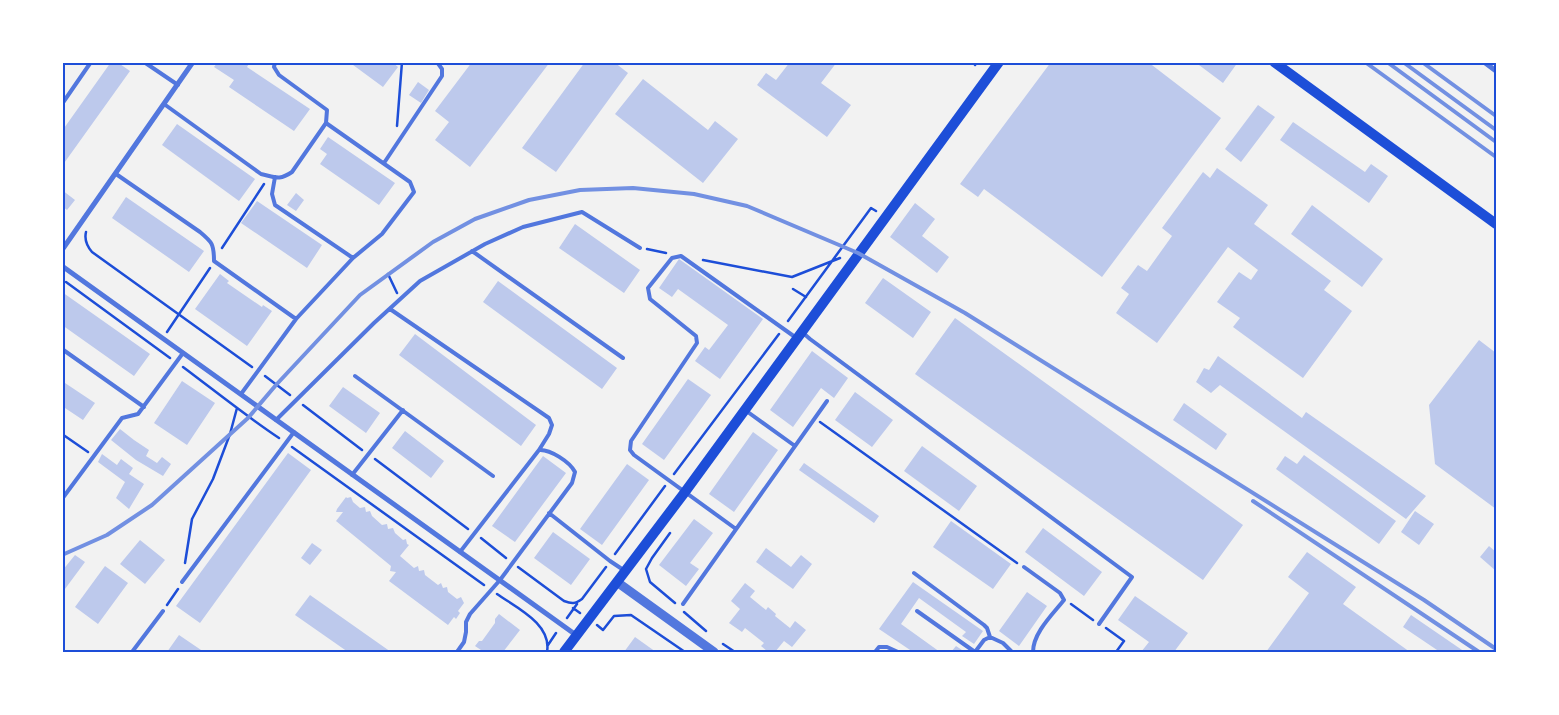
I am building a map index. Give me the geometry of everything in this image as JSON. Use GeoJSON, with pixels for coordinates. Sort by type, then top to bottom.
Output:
{"type":"FeatureCollection","features":[{"type":"Feature","properties":{"kind":"main road"},"geometry":{"type":"LineString","coordinates":[[564,652],[685,492],[999,62]]}},
{"type":"Feature","properties":{"kind":"main road"},"geometry":{"type":"LineString","coordinates":[[1274,62],[1496,224]]}},
{"type":"Feature","properties":{"kind":"street"},"geometry":{"type":"LineString","coordinates":[[62,250],[193,62]]}},
{"type":"Feature","properties":{"kind":"street"},"geometry":{"type":"LineString","coordinates":[[1484,62],[1496,71]]}},
{"type":"Feature","properties":{"kind":"street"},"geometry":{"type":"LineString","coordinates":[[62,266],[576,635]]}},
{"type":"Feature","properties":{"kind":"street"},"geometry":{"type":"LineString","coordinates":[[617,582],[714,652]]}},
{"type":"Feature","properties":{"kind":"lane"},"geometry":{"type":"LineString","coordinates":[[62,104],[91,62]]}},
{"type":"Feature","properties":{"kind":"lane"},"geometry":{"type":"LineString","coordinates":[[144,62],[178,85]]}},
{"type":"Feature","properties":{"kind":"lane"},"geometry":{"type":"LineString","coordinates":[[164,104],[261,174],[284,177],[292,172],[326,122],[327,110],[279,75],[274,68],[275,62]]}},
{"type":"Feature","properties":{"kind":"lane"},"geometry":{"type":"LineString","coordinates":[[384,163],[442,76],[442,69],[437,62]]}},
{"type":"Feature","properties":{"kind":"lane"},"geometry":{"type":"LineString","coordinates":[[241,394],[296,319],[353,258],[382,234],[414,192],[410,182],[326,122]]}},
{"type":"Feature","properties":{"kind":"lane"},"geometry":{"type":"LineString","coordinates":[[116,174],[210,240],[214,247],[214,260],[296,319]]}},
{"type":"Feature","properties":{"kind":"lane"},"geometry":{"type":"LineString","coordinates":[[275,177],[272,194],[274,205],[353,258]]}},
{"type":"Feature","properties":{"kind":"lane"},"geometry":{"type":"LineString","coordinates":[[276,420],[420,281],[485,244],[523,227],[582,212],[640,248]]}},
{"type":"Feature","properties":{"kind":"lane"},"geometry":{"type":"LineString","coordinates":[[472,251],[623,358]]}},
{"type":"Feature","properties":{"kind":"lane"},"geometry":{"type":"LineString","coordinates":[[736,529],[634,455],[630,450],[631,441],[697,343],[696,336],[650,299],[648,288],[672,258],[681,256],[783,328],[818,345],[1132,577],[1099,624]]}},
{"type":"Feature","properties":{"kind":"lane"},"geometry":{"type":"LineString","coordinates":[[390,308],[548,418],[552,425],[539,450],[460,552]]}},
{"type":"Feature","properties":{"kind":"lane"},"geometry":{"type":"LineString","coordinates":[[62,348],[144,407]]}},
{"type":"Feature","properties":{"kind":"lane"},"geometry":{"type":"LineString","coordinates":[[62,499],[122,418],[138,414],[183,353]]}},
{"type":"Feature","properties":{"kind":"lane"},"geometry":{"type":"LineString","coordinates":[[356,376],[493,476]]}},
{"type":"Feature","properties":{"kind":"lane"},"geometry":{"type":"LineString","coordinates":[[683,604],[827,401]]}},
{"type":"Feature","properties":{"kind":"lane"},"geometry":{"type":"LineString","coordinates":[[352,475],[403,410]]}},
{"type":"Feature","properties":{"kind":"lane"},"geometry":{"type":"LineString","coordinates":[[745,410],[795,446]]}},
{"type":"Feature","properties":{"kind":"lane"},"geometry":{"type":"LineString","coordinates":[[182,582],[294,432]]}},
{"type":"Feature","properties":{"kind":"lane"},"geometry":{"type":"LineString","coordinates":[[457,652],[464,642],[466,622],[470,614],[500,580],[572,483],[575,472],[573,467],[550,451],[545,449],[539,450]]}},
{"type":"Feature","properties":{"kind":"lane"},"geometry":{"type":"LineString","coordinates":[[549,514],[625,571]]}},
{"type":"Feature","properties":{"kind":"lane"},"geometry":{"type":"LineString","coordinates":[[1024,567],[1060,594],[1064,600],[1037,636],[1033,645],[1033,652]]}},
{"type":"Feature","properties":{"kind":"lane"},"geometry":{"type":"LineString","coordinates":[[914,573],[984,625],[990,637],[1003,643],[1012,652]]}},
{"type":"Feature","properties":{"kind":"lane"},"geometry":{"type":"LineString","coordinates":[[132,652],[163,611]]}},
{"type":"Feature","properties":{"kind":"lane"},"geometry":{"type":"LineString","coordinates":[[916,611],[975,652],[984,640],[990,637]]}},
{"type":"Feature","properties":{"kind":"lane"},"geometry":{"type":"LineString","coordinates":[[875,652],[879,647],[887,647],[898,652]]}},
{"type":"Feature","properties":{"kind":"path"},"geometry":{"type":"LineString","coordinates":[[396,145],[402,62]]}},
{"type":"Feature","properties":{"kind":"path"},"geometry":{"type":"LineString","coordinates":[[87,228],[85,238],[87,246],[92,252],[258,371],[564,602],[572,604],[582,599],[871,208]]}},
{"type":"Feature","properties":{"kind":"path"},"geometry":{"type":"LineString","coordinates":[[640,248],[792,277],[833,260],[858,254]]}},
{"type":"Feature","properties":{"kind":"path"},"geometry":{"type":"LineString","coordinates":[[388,274],[400,299]]}},
{"type":"Feature","properties":{"kind":"path"},"geometry":{"type":"LineString","coordinates":[[62,280],[176,362],[248,418],[286,443],[542,628],[547,638],[547,652]]}},
{"type":"Feature","properties":{"kind":"path"},"geometry":{"type":"LineString","coordinates":[[793,289],[806,297]]}},
{"type":"Feature","properties":{"kind":"path"},"geometry":{"type":"LineString","coordinates":[[163,611],[182,582],[192,519],[213,479],[230,434],[241,394]]}},
{"type":"Feature","properties":{"kind":"path"},"geometry":{"type":"LineString","coordinates":[[815,419],[1024,567]]}},
{"type":"Feature","properties":{"kind":"path"},"geometry":{"type":"LineString","coordinates":[[62,434],[94,457]]}},
{"type":"Feature","properties":{"kind":"path"},"geometry":{"type":"LineString","coordinates":[[1064,600],[1124,640],[1116,652]]}},
{"type":"Feature","properties":{"kind":"path"},"geometry":{"type":"LineString","coordinates":[[573,608],[603,630],[614,616],[631,615],[685,652]]}},
{"type":"Feature","properties":{"kind":"building"},"geometry":{"type":"Polygon","coordinates":[[[111,62],[117,62],[130,71],[62,166],[62,131],[111,62]]]}},
{"type":"Feature","properties":{"kind":"building"},"geometry":{"type":"Polygon","coordinates":[[[218,62],[250,62],[247,67],[310,109],[294,131],[229,87],[234,80],[214,67],[218,62]]]}},
{"type":"Feature","properties":{"kind":"building"},"geometry":{"type":"Polygon","coordinates":[[[349,62],[392,62],[398,67],[383,87],[349,62]]]}},
{"type":"Feature","properties":{"kind":"building"},"geometry":{"type":"Polygon","coordinates":[[[472,62],[550,62],[470,167],[435,140],[449,122],[435,111],[472,62]]]}},
{"type":"Feature","properties":{"kind":"building"},"geometry":{"type":"Polygon","coordinates":[[[585,62],[614,62],[628,73],[556,172],[522,148],[585,62]]]}},
{"type":"Feature","properties":{"kind":"building"},"geometry":{"type":"Polygon","coordinates":[[[790,62],[837,62],[821,83],[851,105],[827,137],[757,85],[766,73],[776,80],[790,62]]]}},
{"type":"Feature","properties":{"kind":"building"},"geometry":{"type":"Polygon","coordinates":[[[1051,62],[1148,62],[1221,118],[1102,277],[984,189],[978,197],[960,184],[1051,62]]]}},
{"type":"Feature","properties":{"kind":"building"},"geometry":{"type":"Polygon","coordinates":[[[1195,62],[1238,62],[1223,83],[1195,62]]]}},
{"type":"Feature","properties":{"kind":"building"},"geometry":{"type":"Polygon","coordinates":[[[643,79],[708,130],[715,121],[738,139],[703,183],[615,114],[643,79]]]}},
{"type":"Feature","properties":{"kind":"building"},"geometry":{"type":"Polygon","coordinates":[[[418,82],[429,90],[421,103],[409,95],[418,82]]]}},
{"type":"Feature","properties":{"kind":"building"},"geometry":{"type":"Polygon","coordinates":[[[1258,105],[1275,117],[1241,162],[1225,149],[1258,105]]]}},
{"type":"Feature","properties":{"kind":"building"},"geometry":{"type":"Polygon","coordinates":[[[1293,122],[1365,172],[1371,164],[1388,176],[1369,203],[1280,140],[1293,122]]]}},
{"type":"Feature","properties":{"kind":"building"},"geometry":{"type":"Polygon","coordinates":[[[177,124],[255,179],[239,201],[162,145],[177,124]]]}},
{"type":"Feature","properties":{"kind":"building"},"geometry":{"type":"Polygon","coordinates":[[[328,137],[395,183],[379,205],[320,164],[327,154],[320,149],[328,137]]]}},
{"type":"Feature","properties":{"kind":"building"},"geometry":{"type":"Polygon","coordinates":[[[1217,168],[1268,205],[1254,224],[1331,281],[1324,290],[1352,311],[1303,378],[1233,327],[1240,318],[1217,302],[1239,272],[1251,280],[1258,270],[1228,247],[1157,343],[1116,313],[1129,294],[1121,288],[1138,265],[1147,271],[1172,236],[1162,228],[1203,172],[1210,178],[1217,168]]]}},
{"type":"Feature","properties":{"kind":"building"},"geometry":{"type":"Polygon","coordinates":[[[62,190],[75,200],[67,210],[62,206],[62,190]]]}},
{"type":"Feature","properties":{"kind":"building"},"geometry":{"type":"Polygon","coordinates":[[[296,193],[304,200],[296,211],[287,205],[296,193]]]}},
{"type":"Feature","properties":{"kind":"building"},"geometry":{"type":"Polygon","coordinates":[[[126,197],[204,251],[189,272],[112,218],[126,197]]]}},
{"type":"Feature","properties":{"kind":"building"},"geometry":{"type":"Polygon","coordinates":[[[257,201],[322,245],[307,268],[241,223],[257,201]]]}},
{"type":"Feature","properties":{"kind":"building"},"geometry":{"type":"Polygon","coordinates":[[[915,203],[935,219],[922,236],[949,257],[937,273],[890,237],[915,203]]]}},
{"type":"Feature","properties":{"kind":"building"},"geometry":{"type":"Polygon","coordinates":[[[1312,205],[1383,259],[1362,287],[1291,234],[1312,205]]]}},
{"type":"Feature","properties":{"kind":"building"},"geometry":{"type":"Polygon","coordinates":[[[575,224],[640,270],[624,293],[559,248],[575,224]]]}},
{"type":"Feature","properties":{"kind":"building"},"geometry":{"type":"Polygon","coordinates":[[[679,259],[763,319],[720,379],[695,361],[705,347],[709,350],[728,325],[678,289],[672,297],[659,288],[679,259]]]}},
{"type":"Feature","properties":{"kind":"building"},"geometry":{"type":"Polygon","coordinates":[[[220,274],[229,281],[227,283],[262,307],[263,305],[272,311],[247,346],[195,309],[220,274]]]}},
{"type":"Feature","properties":{"kind":"building"},"geometry":{"type":"Polygon","coordinates":[[[883,278],[931,312],[913,338],[865,303],[883,278]]]}},
{"type":"Feature","properties":{"kind":"building"},"geometry":{"type":"Polygon","coordinates":[[[498,281],[617,368],[602,389],[483,302],[498,281]]]}},
{"type":"Feature","properties":{"kind":"building"},"geometry":{"type":"Polygon","coordinates":[[[62,292],[150,354],[134,376],[62,325],[62,292]]]}},
{"type":"Feature","properties":{"kind":"building"},"geometry":{"type":"Polygon","coordinates":[[[955,318],[1243,525],[1203,580],[915,374],[955,318]]]}},
{"type":"Feature","properties":{"kind":"building"},"geometry":{"type":"Polygon","coordinates":[[[415,334],[536,425],[521,446],[399,355],[415,334]]]}},
{"type":"Feature","properties":{"kind":"building"},"geometry":{"type":"Polygon","coordinates":[[[1479,340],[1496,353],[1496,509],[1435,464],[1429,405],[1479,340]]]}},
{"type":"Feature","properties":{"kind":"building"},"geometry":{"type":"Polygon","coordinates":[[[812,351],[848,378],[834,398],[821,388],[793,427],[770,410],[812,351]]]}},
{"type":"Feature","properties":{"kind":"building"},"geometry":{"type":"Polygon","coordinates":[[[1218,356],[1302,418],[1306,412],[1426,496],[1406,519],[1220,385],[1211,393],[1196,382],[1204,368],[1209,370],[1218,356]]]}},
{"type":"Feature","properties":{"kind":"building"},"geometry":{"type":"Polygon","coordinates":[[[688,379],[711,395],[664,460],[642,444],[688,379]]]}},
{"type":"Feature","properties":{"kind":"building"},"geometry":{"type":"Polygon","coordinates":[[[62,381],[95,403],[83,420],[62,406],[62,381]]]}},
{"type":"Feature","properties":{"kind":"building"},"geometry":{"type":"Polygon","coordinates":[[[182,381],[215,403],[187,445],[154,423],[182,381]]]}},
{"type":"Feature","properties":{"kind":"building"},"geometry":{"type":"Polygon","coordinates":[[[343,387],[380,413],[366,433],[329,406],[343,387]]]}},
{"type":"Feature","properties":{"kind":"building"},"geometry":{"type":"Polygon","coordinates":[[[855,392],[893,420],[872,447],[835,420],[855,392]]]}},
{"type":"Feature","properties":{"kind":"building"},"geometry":{"type":"Polygon","coordinates":[[[1184,403],[1227,434],[1216,450],[1173,420],[1184,403]]]}},
{"type":"Feature","properties":{"kind":"building"},"geometry":{"type":"Polygon","coordinates":[[[120,429],[149,450],[146,456],[157,463],[162,457],[171,464],[163,476],[136,460],[111,440],[120,429]]]}},
{"type":"Feature","properties":{"kind":"building"},"geometry":{"type":"Polygon","coordinates":[[[405,431],[444,461],[431,478],[392,448],[405,431]]]}},
{"type":"Feature","properties":{"kind":"building"},"geometry":{"type":"Polygon","coordinates":[[[753,432],[778,450],[734,512],[709,494],[753,432]]]}},
{"type":"Feature","properties":{"kind":"building"},"geometry":{"type":"Polygon","coordinates":[[[922,446],[977,486],[959,511],[904,471],[922,446]]]}},
{"type":"Feature","properties":{"kind":"building"},"geometry":{"type":"Polygon","coordinates":[[[288,453],[311,470],[200,623],[176,606],[288,453]]]}},
{"type":"Feature","properties":{"kind":"building"},"geometry":{"type":"Polygon","coordinates":[[[102,454],[117,465],[121,459],[133,468],[129,474],[144,484],[129,509],[116,498],[125,482],[98,462],[102,454]]]}},
{"type":"Feature","properties":{"kind":"building"},"geometry":{"type":"Polygon","coordinates":[[[1304,455],[1396,521],[1379,544],[1276,469],[1285,456],[1297,464],[1304,455]]]}},
{"type":"Feature","properties":{"kind":"building"},"geometry":{"type":"Polygon","coordinates":[[[543,456],[566,473],[515,542],[492,526],[543,456]]]}},
{"type":"Feature","properties":{"kind":"building"},"geometry":{"type":"Polygon","coordinates":[[[804,463],[879,516],[874,523],[799,470],[804,463]]]}},
{"type":"Feature","properties":{"kind":"building"},"geometry":{"type":"Polygon","coordinates":[[[627,464],[649,480],[602,545],[580,529],[627,464]]]}},
{"type":"Feature","properties":{"kind":"building"},"geometry":{"type":"Polygon","coordinates":[[[346,497],[351,497],[353,502],[360,508],[365,507],[366,512],[370,511],[372,516],[382,525],[387,524],[388,529],[393,528],[395,533],[403,540],[406,539],[409,545],[400,556],[414,568],[418,566],[419,571],[424,570],[425,575],[438,585],[441,583],[443,588],[447,587],[448,592],[457,599],[461,597],[464,603],[458,611],[460,613],[456,619],[454,617],[448,625],[389,581],[396,572],[390,571],[391,566],[336,521],[343,512],[336,512],[337,509],[346,497]]]}},
{"type":"Feature","properties":{"kind":"building"},"geometry":{"type":"Polygon","coordinates":[[[1415,511],[1434,524],[1419,545],[1401,532],[1415,511]]]}},
{"type":"Feature","properties":{"kind":"building"},"geometry":{"type":"Polygon","coordinates":[[[694,519],[713,533],[690,563],[699,569],[686,586],[659,565],[694,519]]]}},
{"type":"Feature","properties":{"kind":"building"},"geometry":{"type":"Polygon","coordinates":[[[951,521],[1011,564],[993,589],[933,547],[951,521]]]}},
{"type":"Feature","properties":{"kind":"building"},"geometry":{"type":"Polygon","coordinates":[[[1043,528],[1102,572],[1084,596],[1025,552],[1043,528]]]}},
{"type":"Feature","properties":{"kind":"building"},"geometry":{"type":"Polygon","coordinates":[[[553,532],[590,559],[571,585],[534,558],[553,532]]]}},
{"type":"Feature","properties":{"kind":"building"},"geometry":{"type":"Polygon","coordinates":[[[140,540],[165,560],[145,584],[120,564],[140,540]]]}},
{"type":"Feature","properties":{"kind":"building"},"geometry":{"type":"Polygon","coordinates":[[[312,543],[322,550],[310,565],[301,558],[312,543]]]}},
{"type":"Feature","properties":{"kind":"building"},"geometry":{"type":"Polygon","coordinates":[[[1489,546],[1496,552],[1496,571],[1480,557],[1489,546]]]}},
{"type":"Feature","properties":{"kind":"building"},"geometry":{"type":"Polygon","coordinates":[[[766,548],[791,567],[801,555],[812,564],[793,589],[756,562],[766,548]]]}},
{"type":"Feature","properties":{"kind":"building"},"geometry":{"type":"Polygon","coordinates":[[[1307,552],[1356,587],[1343,604],[1410,652],[1266,652],[1309,593],[1288,577],[1307,552]]]}},
{"type":"Feature","properties":{"kind":"building"},"geometry":{"type":"Polygon","coordinates":[[[75,555],[85,562],[62,593],[62,571],[75,555]]]}},
{"type":"Feature","properties":{"kind":"building"},"geometry":{"type":"Polygon","coordinates":[[[105,566],[128,583],[98,624],[75,607],[105,566]]]}},
{"type":"Feature","properties":{"kind":"building"},"geometry":{"type":"Polygon","coordinates":[[[913,582],[983,631],[974,644],[962,636],[966,632],[919,598],[901,624],[940,652],[913,652],[879,629],[913,582]]]}},
{"type":"Feature","properties":{"kind":"building"},"geometry":{"type":"Polygon","coordinates":[[[745,583],[755,591],[750,597],[766,610],[768,607],[776,614],[775,616],[790,628],[795,621],[806,630],[792,647],[784,641],[775,652],[768,652],[761,646],[764,643],[745,628],[742,632],[729,623],[740,609],[731,601],[745,583]]]}},
{"type":"Feature","properties":{"kind":"building"},"geometry":{"type":"Polygon","coordinates":[[[1027,592],[1047,606],[1019,646],[999,631],[1027,592]]]}},
{"type":"Feature","properties":{"kind":"building"},"geometry":{"type":"Polygon","coordinates":[[[310,595],[391,652],[348,652],[295,615],[310,595]]]}},
{"type":"Feature","properties":{"kind":"building"},"geometry":{"type":"Polygon","coordinates":[[[1135,596],[1188,633],[1174,652],[1141,652],[1149,642],[1118,620],[1135,596]]]}},
{"type":"Feature","properties":{"kind":"building"},"geometry":{"type":"Polygon","coordinates":[[[499,614],[520,630],[503,652],[484,652],[475,646],[479,641],[482,641],[499,614]]]}},
{"type":"Feature","properties":{"kind":"building"},"geometry":{"type":"Polygon","coordinates":[[[1411,615],[1465,652],[1440,652],[1403,627],[1411,615]]]}},
{"type":"Feature","properties":{"kind":"building"},"geometry":{"type":"Polygon","coordinates":[[[179,635],[204,652],[167,652],[179,635]]]}},
{"type":"Feature","properties":{"kind":"building"},"geometry":{"type":"Polygon","coordinates":[[[635,637],[656,652],[624,652],[635,637]]]}},
{"type":"Feature","properties":{"kind":"building"},"geometry":{"type":"Polygon","coordinates":[[[956,646],[965,652],[951,652],[956,646]]]}},
{"type":"Feature","properties":{"kind":"railway"},"geometry":{"type":"LineString","coordinates":[[1365,62],[1496,157]]}},
{"type":"Feature","properties":{"kind":"railway"},"geometry":{"type":"LineString","coordinates":[[1387,62],[1496,142]]}},
{"type":"Feature","properties":{"kind":"railway"},"geometry":{"type":"LineString","coordinates":[[1403,62],[1496,130]]}},
{"type":"Feature","properties":{"kind":"railway"},"geometry":{"type":"LineString","coordinates":[[1422,62],[1496,116]]}},
{"type":"Feature","properties":{"kind":"railway"},"geometry":{"type":"LineString","coordinates":[[62,555],[107,535],[152,505],[248,418],[276,385],[360,295],[433,242],[475,219],[529,200],[580,190],[633,188],[694,194],[747,206],[858,253],[965,313],[1424,600],[1496,649]]}},
{"type":"Feature","properties":{"kind":"railway"},"geometry":{"type":"LineString","coordinates":[[1253,501],[1479,652]]}}]}
